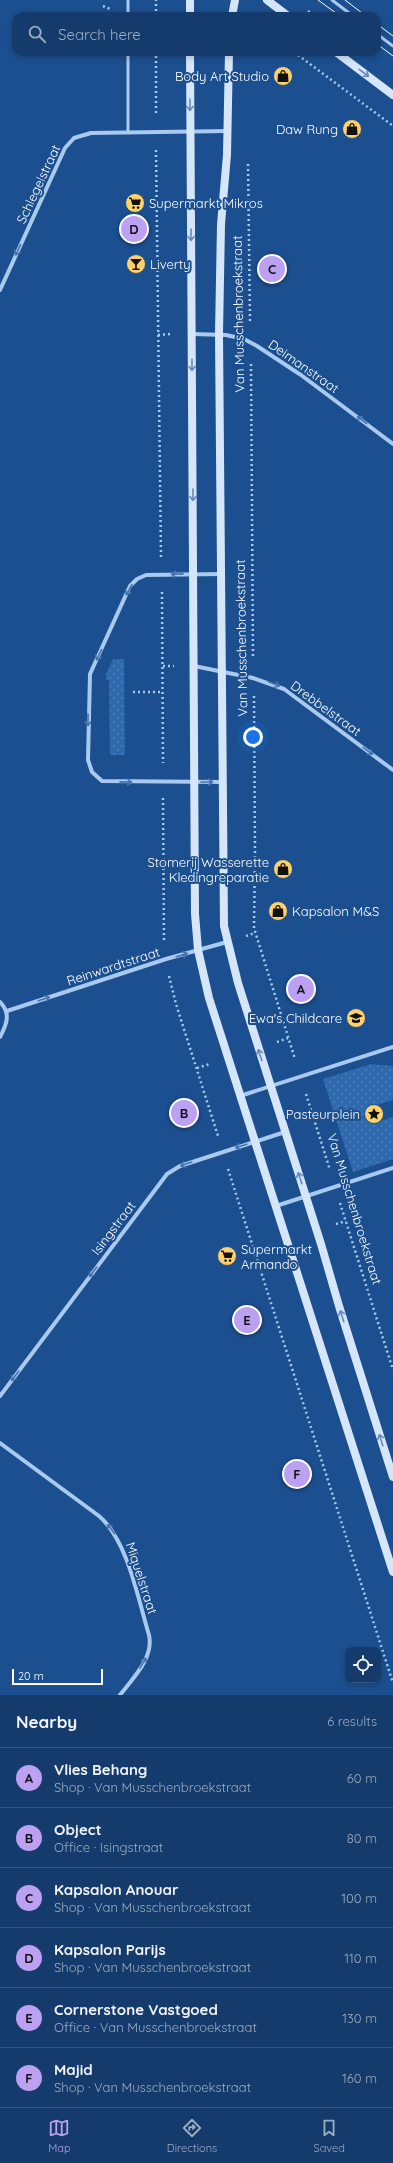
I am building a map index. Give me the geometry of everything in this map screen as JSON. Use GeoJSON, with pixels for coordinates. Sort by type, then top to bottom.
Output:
{"type":"FeatureCollection","features":[{"type":"Feature","properties":{"kind":"street"},"geometry":{"type":"LineString","coordinates":[[190,0],[190,12]]}},
{"type":"Feature","properties":{"kind":"street"},"geometry":{"type":"LineString","coordinates":[[233,12],[235,0]]}},
{"type":"Feature","properties":{"kind":"street"},"geometry":{"type":"LineString","coordinates":[[267,0],[283,12]]}},
{"type":"Feature","properties":{"kind":"street"},"geometry":{"type":"LineString","coordinates":[[190,56],[195,914],[198,950],[209,998],[393,1572]]}},
{"type":"Feature","properties":{"kind":"street","name":"Van Musschenbroekstraat"},"geometry":{"type":"LineString","coordinates":[[229,56],[228,131],[221,224],[219,334],[223,915],[226,942],[393,1477]]}},
{"type":"Feature","properties":{"kind":"street"},"geometry":{"type":"LineString","coordinates":[[341,56],[393,95]]}},
{"type":"Feature","properties":{"kind":"street","name":"Schlegelstraat"},"geometry":{"type":"LineString","coordinates":[[0,290],[64,151],[74,138],[86,133],[228,131]]}},
{"type":"Feature","properties":{"kind":"street","name":"Deimanstraat"},"geometry":{"type":"LineString","coordinates":[[191,334],[219,334],[237,337],[250,342],[301,375],[393,444]]}},
{"type":"Feature","properties":{"kind":"street","name":"Van Musschenbroekstraat"},"geometry":{"type":"LineString","coordinates":[[221,574],[146,575],[137,579],[129,589],[90,674],[88,760],[92,772],[102,781],[223,782]]}},
{"type":"Feature","properties":{"kind":"street","name":"Drebbelstraat"},"geometry":{"type":"LineString","coordinates":[[194,666],[221,670],[254,678],[284,688],[393,770]]}},
{"type":"Feature","properties":{"kind":"street","name":"Reinwardtstraat"},"geometry":{"type":"LineString","coordinates":[[7,1011],[226,942]]}},
{"type":"Feature","properties":{"kind":"street"},"geometry":{"type":"LineString","coordinates":[[0,1002],[7,1011],[6,1024],[0,1037]]}},
{"type":"Feature","properties":{"kind":"street"},"geometry":{"type":"LineString","coordinates":[[240,1096],[393,1047]]}},
{"type":"Feature","properties":{"kind":"street","name":"Isingstraat"},"geometry":{"type":"LineString","coordinates":[[0,1396],[168,1174],[180,1166],[285,1132]]}},
{"type":"Feature","properties":{"kind":"street"},"geometry":{"type":"LineString","coordinates":[[275,1206],[393,1168]]}},
{"type":"Feature","properties":{"kind":"street","name":"Miquelstraat"},"geometry":{"type":"LineString","coordinates":[[0,1443],[99,1516],[108,1524],[118,1539],[149,1635],[150,1644],[144,1662],[120,1695]]}},
{"type":"Feature","properties":{"kind":"lane"},"geometry":{"type":"LineString","coordinates":[[128,0],[128,12]]}},
{"type":"Feature","properties":{"kind":"lane"},"geometry":{"type":"LineString","coordinates":[[332,0],[348,12]]}},
{"type":"Feature","properties":{"kind":"lane"},"geometry":{"type":"LineString","coordinates":[[381,37],[393,46]]}},
{"type":"Feature","properties":{"kind":"lane"},"geometry":{"type":"LineString","coordinates":[[128,56],[128,132]]}},
{"type":"Feature","properties":{"kind":"path"},"geometry":{"type":"LineString","coordinates":[[156,0],[156,12]]}},
{"type":"Feature","properties":{"kind":"path"},"geometry":{"type":"LineString","coordinates":[[299,56],[393,126]]}},
{"type":"Feature","properties":{"kind":"path","name":"Van Musschenbroekstraat"},"geometry":{"type":"LineString","coordinates":[[248,162],[256,851],[254,928],[393,1370]]}},
{"type":"Feature","properties":{"kind":"path"},"geometry":{"type":"LineString","coordinates":[[134,692],[163,692]]}},
{"type":"Feature","properties":{"kind":"shaded area"},"geometry":{"type":"Polygon","coordinates":[[[113,659],[124,659],[125,755],[110,755],[109,680],[106,680],[106,674],[113,659]]]}},
{"type":"Feature","properties":{"kind":"shaded area"},"geometry":{"type":"Polygon","coordinates":[[[371,1064],[393,1066],[393,1100],[367,1108],[372,1124],[393,1117],[393,1159],[353,1172],[323,1079],[371,1064]]]}},
{"type":"Feature","properties":{"kind":"tram line"},"geometry":{"type":"LineString","coordinates":[[318,0],[334,12]]}},
{"type":"Feature","properties":{"kind":"tram line"},"geometry":{"type":"LineString","coordinates":[[345,0],[361,12]]}},
{"type":"Feature","properties":{"kind":"tram line"},"geometry":{"type":"LineString","coordinates":[[381,27],[393,36]]}},
{"type":"Feature","properties":{"kind":"tram line"},"geometry":{"type":"LineString","coordinates":[[381,47],[393,56]]}},
{"type":"Feature","properties":{"kind":"place","name":"Body Art Studio"},"geometry":{"type":"Point","coordinates":[283,76]}},
{"type":"Feature","properties":{"kind":"place","name":"Daw Rung"},"geometry":{"type":"Point","coordinates":[352,129]}},
{"type":"Feature","properties":{"kind":"place","name":"Supermarkt Mikros"},"geometry":{"type":"Point","coordinates":[135,203]}},
{"type":"Feature","properties":{"kind":"place","name":"Kapsalon Parijs"},"geometry":{"type":"Point","coordinates":[134,229]}},
{"type":"Feature","properties":{"kind":"place","name":"Liverty"},"geometry":{"type":"Point","coordinates":[136,264]}},
{"type":"Feature","properties":{"kind":"place","name":"Kapsalon Anouar"},"geometry":{"type":"Point","coordinates":[272,269]}},
{"type":"Feature","properties":{"kind":"place","name":"Stomerij Wasserette Kledingreparatie"},"geometry":{"type":"Point","coordinates":[283,869]}},
{"type":"Feature","properties":{"kind":"place","name":"Kapsalon M&S"},"geometry":{"type":"Point","coordinates":[278,911]}},
{"type":"Feature","properties":{"kind":"place","name":"Vlies Behang"},"geometry":{"type":"Point","coordinates":[301,989]}},
{"type":"Feature","properties":{"kind":"place","name":"Ewa's Childcare"},"geometry":{"type":"Point","coordinates":[356,1018]}},
{"type":"Feature","properties":{"kind":"place","name":"Object"},"geometry":{"type":"Point","coordinates":[184,1113]}},
{"type":"Feature","properties":{"kind":"place","name":"Pasteurplein"},"geometry":{"type":"Point","coordinates":[374,1114]}},
{"type":"Feature","properties":{"kind":"place","name":"Supermarkt Armando"},"geometry":{"type":"Point","coordinates":[227,1256]}},
{"type":"Feature","properties":{"kind":"place","name":"Cornerstone Vastgoed"},"geometry":{"type":"Point","coordinates":[247,1320]}},
{"type":"Feature","properties":{"kind":"place","name":"Majid"},"geometry":{"type":"Point","coordinates":[297,1474]}}]}
